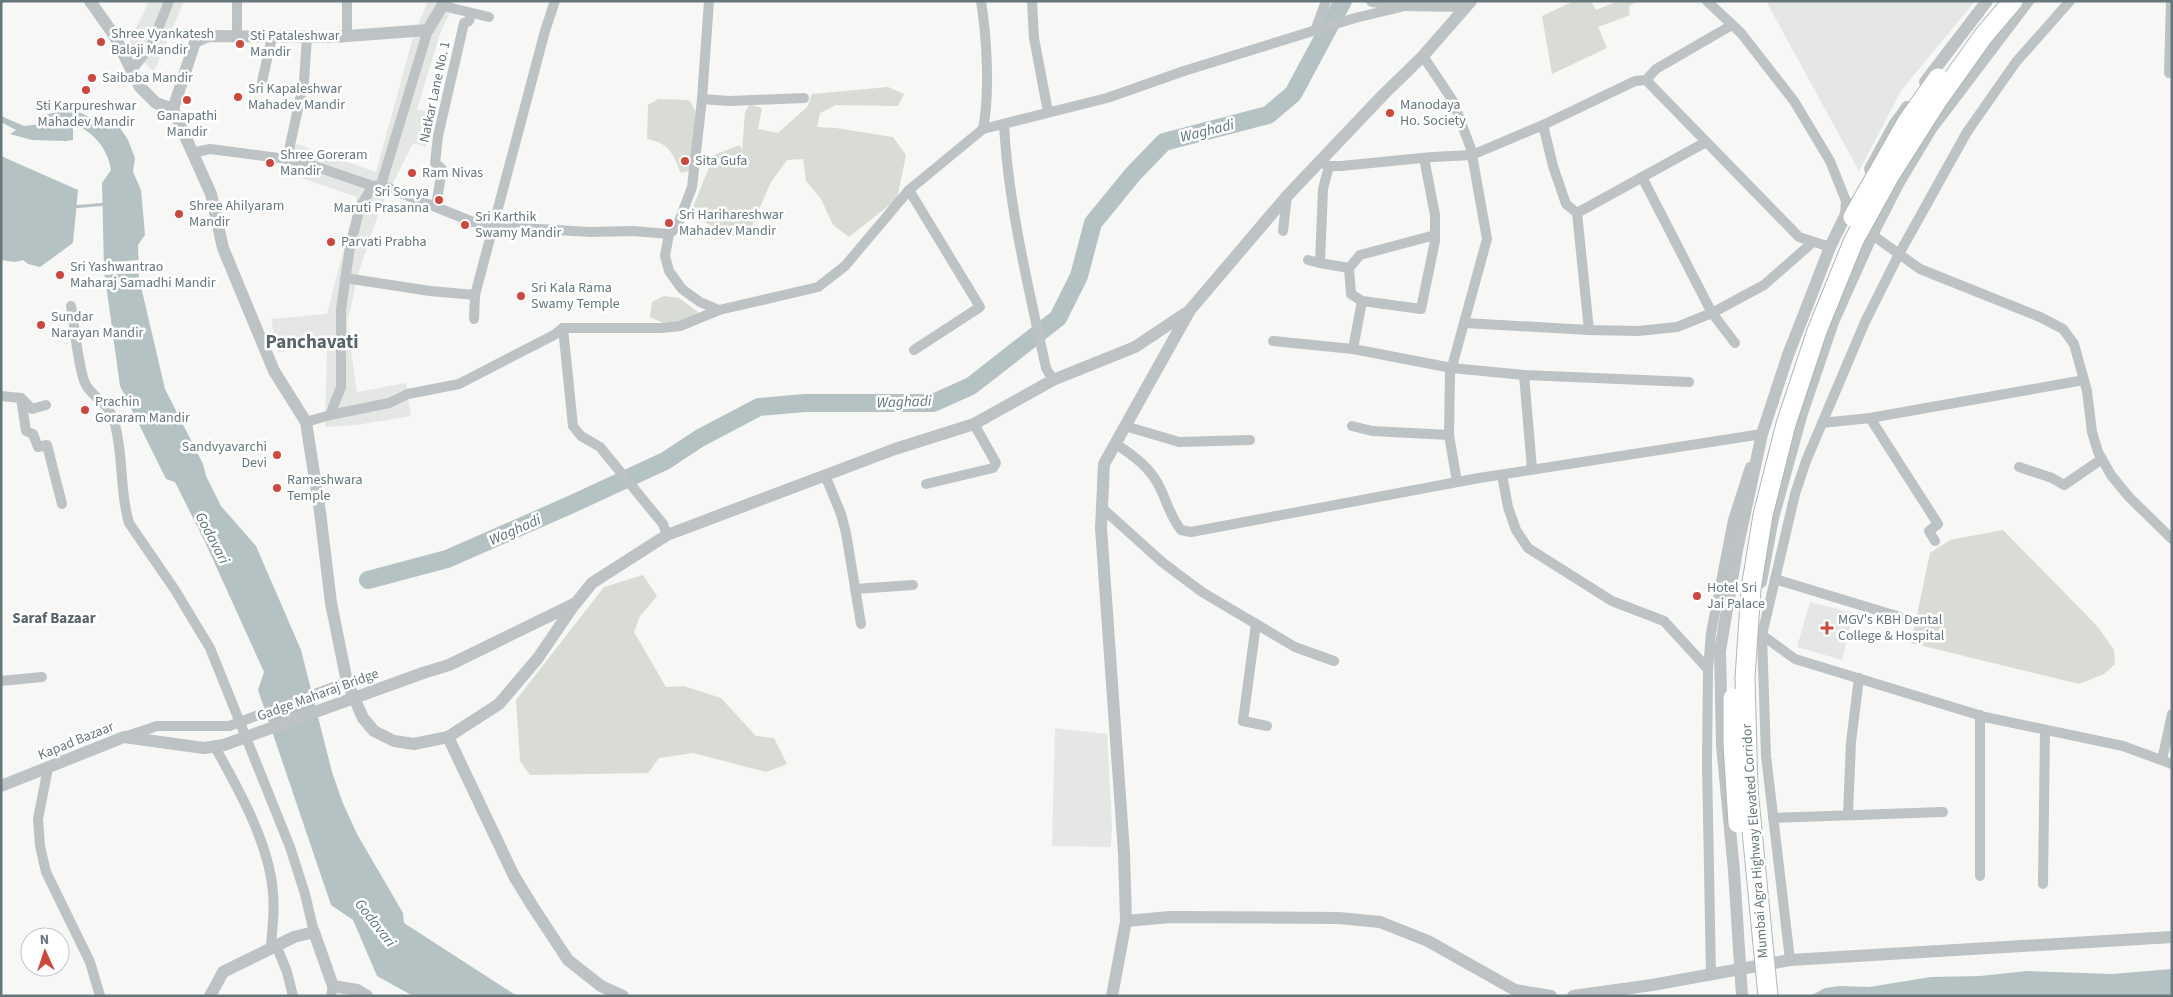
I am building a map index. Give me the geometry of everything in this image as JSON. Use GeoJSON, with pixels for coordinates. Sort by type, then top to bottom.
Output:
{"type":"FeatureCollection","features":[{"type":"Feature","properties":{"kind":"highway","name":"Mumbai Agra Highway Elevated Corridor"},"geometry":{"type":"LineString","coordinates":[[1756,996],[1735,785],[1734,662],[1737,618],[1764,462],[1791,369],[1841,239],[1907,122],[1996,1]]}},
{"type":"Feature","properties":{"kind":"highway","name":"Mumbai Agra Highway Elevated Corridor"},"geometry":{"type":"LineString","coordinates":[[1772,989],[1748,788],[1745,678],[1751,589],[1765,506],[1786,424],[1810,350],[1854,240],[1890,175],[1937,101],[1984,35],[2013,1]]}},
{"type":"Feature","properties":{"kind":"street"},"geometry":{"type":"LineString","coordinates":[[90,1],[114,35],[140,88],[156,103],[173,109]]}},
{"type":"Feature","properties":{"kind":"street"},"geometry":{"type":"LineString","coordinates":[[132,70],[152,44],[169,1]]}},
{"type":"Feature","properties":{"kind":"street"},"geometry":{"type":"LineString","coordinates":[[237,35],[238,1]]}},
{"type":"Feature","properties":{"kind":"street"},"geometry":{"type":"LineString","coordinates":[[347,36],[348,1]]}},
{"type":"Feature","properties":{"kind":"street"},"geometry":{"type":"LineString","coordinates":[[474,319],[475,295],[481,280],[493,225],[545,31],[555,1]]}},
{"type":"Feature","properties":{"kind":"street"},"geometry":{"type":"LineString","coordinates":[[709,1],[702,99],[692,187],[678,227],[669,234],[664,256],[669,271],[682,289],[700,302],[719,310]]}},
{"type":"Feature","properties":{"kind":"street"},"geometry":{"type":"LineString","coordinates":[[981,1],[986,44],[986,110],[983,129]]}},
{"type":"Feature","properties":{"kind":"street"},"geometry":{"type":"LineString","coordinates":[[1032,1],[1034,38],[1048,112]]}},
{"type":"Feature","properties":{"kind":"street"},"geometry":{"type":"LineString","coordinates":[[1318,30],[1326,1]]}},
{"type":"Feature","properties":{"kind":"street"},"geometry":{"type":"LineString","coordinates":[[1372,1],[1409,5],[1469,4]]}},
{"type":"Feature","properties":{"kind":"street"},"geometry":{"type":"LineString","coordinates":[[1707,1],[1741,33],[1794,101],[1830,161],[1846,201],[1845,214]]}},
{"type":"Feature","properties":{"kind":"street"},"geometry":{"type":"LineString","coordinates":[[1711,974],[1707,763],[1708,669],[1716,597],[1733,520],[1788,355],[1830,247],[1845,214],[1894,125],[1987,1]]}},
{"type":"Feature","properties":{"kind":"street"},"geometry":{"type":"LineString","coordinates":[[1777,996],[1772,989],[1773,964],[1752,735],[1750,681],[1759,594],[1773,518],[1802,413],[1832,322],[1872,235],[1898,184],[1931,129],[2028,1]]}},
{"type":"Feature","properties":{"kind":"street"},"geometry":{"type":"LineString","coordinates":[[1790,960],[1763,716],[1762,635],[1795,494],[1822,422],[1865,322],[1899,254],[1968,132],[2016,62],[2070,1]]}},
{"type":"Feature","properties":{"kind":"street"},"geometry":{"type":"LineString","coordinates":[[2169,73],[2172,1]]}},
{"type":"Feature","properties":{"kind":"street"},"geometry":{"type":"LineString","coordinates":[[330,415],[341,387],[340,332],[345,278],[350,247],[360,207],[377,185],[428,30],[444,4],[489,18]]}},
{"type":"Feature","properties":{"kind":"street"},"geometry":{"type":"LineString","coordinates":[[1112,996],[1126,921],[1124,853],[1101,506],[1104,464],[1190,310],[1287,196],[1324,164],[1383,95],[1423,56],[1469,4]]}},
{"type":"Feature","properties":{"kind":"street"},"geometry":{"type":"LineString","coordinates":[[306,422],[388,403],[408,394],[459,384],[554,335],[563,328],[662,328],[680,326],[719,310],[818,287],[845,266],[909,190],[983,129],[1107,98],[1184,70],[1355,18],[1409,5]]}},
{"type":"Feature","properties":{"kind":"street","name":"Natkar Lane No. 1"},"geometry":{"type":"LineString","coordinates":[[436,206],[442,169],[435,163],[438,136],[464,23],[469,21],[472,13]]}},
{"type":"Feature","properties":{"kind":"street"},"geometry":{"type":"LineString","coordinates":[[1324,164],[1472,155],[1543,125],[1635,81],[1646,80],[1656,69],[1732,25]]}},
{"type":"Feature","properties":{"kind":"street"},"geometry":{"type":"LineString","coordinates":[[428,30],[347,36],[208,36],[195,42],[173,109],[211,194],[223,248],[274,371],[306,422],[320,512],[331,603],[347,682],[363,718],[374,731],[394,741],[414,744],[448,736],[499,704],[538,658],[592,583],[667,535],[894,449],[974,424],[1053,380],[1136,347],[1190,310]]}},
{"type":"Feature","properties":{"kind":"street"},"geometry":{"type":"LineString","coordinates":[[262,82],[272,37]]}},
{"type":"Feature","properties":{"kind":"street"},"geometry":{"type":"LineString","coordinates":[[287,160],[304,81],[308,37]]}},
{"type":"Feature","properties":{"kind":"street"},"geometry":{"type":"LineString","coordinates":[[1423,56],[1453,101],[1472,155],[1487,239],[1450,374],[1449,435],[1457,482]]}},
{"type":"Feature","properties":{"kind":"street"},"geometry":{"type":"LineString","coordinates":[[1646,80],[1799,237],[1830,247]]}},
{"type":"Feature","properties":{"kind":"street"},"geometry":{"type":"LineString","coordinates":[[702,99],[730,101],[804,98]]}},
{"type":"Feature","properties":{"kind":"street"},"geometry":{"type":"LineString","coordinates":[[1004,124],[1005,148],[1025,270],[1046,368],[1053,380]]}},
{"type":"Feature","properties":{"kind":"street"},"geometry":{"type":"LineString","coordinates":[[1543,125],[1553,166],[1566,204],[1577,213],[1588,330]]}},
{"type":"Feature","properties":{"kind":"street"},"geometry":{"type":"LineString","coordinates":[[1577,213],[1706,142]]}},
{"type":"Feature","properties":{"kind":"street"},"geometry":{"type":"LineString","coordinates":[[192,153],[210,149],[305,163],[377,185],[436,206],[473,222],[520,228],[590,232],[633,231],[669,234]]}},
{"type":"Feature","properties":{"kind":"street"},"geometry":{"type":"LineString","coordinates":[[1424,158],[1435,216],[1436,235],[1421,309],[1362,301],[1351,294],[1349,268],[1360,255],[1436,235]]}},
{"type":"Feature","properties":{"kind":"street"},"geometry":{"type":"LineString","coordinates":[[1320,263],[1324,164]]}},
{"type":"Feature","properties":{"kind":"street"},"geometry":{"type":"LineString","coordinates":[[1642,177],[1712,312],[1735,343]]}},
{"type":"Feature","properties":{"kind":"street"},"geometry":{"type":"LineString","coordinates":[[909,190],[980,307],[914,350]]}},
{"type":"Feature","properties":{"kind":"street"},"geometry":{"type":"LineString","coordinates":[[1283,231],[1287,196]]}},
{"type":"Feature","properties":{"kind":"street"},"geometry":{"type":"LineString","coordinates":[[1845,214],[1920,268],[2040,317],[2062,329],[2074,344],[2084,380],[2092,432],[2102,459],[2111,475],[2129,497],[2172,539]]}},
{"type":"Feature","properties":{"kind":"street"},"geometry":{"type":"LineString","coordinates":[[1465,323],[1638,331],[1677,327],[1712,312],[1764,285],[1813,242]]}},
{"type":"Feature","properties":{"kind":"street"},"geometry":{"type":"LineString","coordinates":[[1308,260],[1349,268]]}},
{"type":"Feature","properties":{"kind":"street"},"geometry":{"type":"LineString","coordinates":[[345,278],[430,291],[475,295]]}},
{"type":"Feature","properties":{"kind":"street"},"geometry":{"type":"LineString","coordinates":[[1353,349],[1362,301]]}},
{"type":"Feature","properties":{"kind":"street"},"geometry":{"type":"LineString","coordinates":[[71,306],[86,385],[105,404],[114,420],[121,455],[125,512],[129,524],[175,590],[210,648],[290,847],[332,991],[357,990],[367,996]]}},
{"type":"Feature","properties":{"kind":"street"},"geometry":{"type":"LineString","coordinates":[[563,328],[573,426],[581,436],[600,447],[663,524],[667,535]]}},
{"type":"Feature","properties":{"kind":"street"},"geometry":{"type":"LineString","coordinates":[[1272,341],[1353,349],[1452,368],[1524,375],[1689,382]]}},
{"type":"Feature","properties":{"kind":"street"},"geometry":{"type":"LineString","coordinates":[[1524,375],[1532,469]]}},
{"type":"Feature","properties":{"kind":"street"},"geometry":{"type":"LineString","coordinates":[[1822,422],[1870,418],[2084,380]]}},
{"type":"Feature","properties":{"kind":"street"},"geometry":{"type":"LineString","coordinates":[[1,396],[21,398],[32,408],[46,406]]}},
{"type":"Feature","properties":{"kind":"street"},"geometry":{"type":"LineString","coordinates":[[21,398],[26,431],[33,434],[38,447],[47,445],[62,504]]}},
{"type":"Feature","properties":{"kind":"street"},"geometry":{"type":"LineString","coordinates":[[1870,418],[1938,524],[1929,531],[1935,542]]}},
{"type":"Feature","properties":{"kind":"street"},"geometry":{"type":"LineString","coordinates":[[926,484],[993,468],[996,463],[974,424]]}},
{"type":"Feature","properties":{"kind":"street"},"geometry":{"type":"LineString","coordinates":[[1125,426],[1180,442],[1250,440]]}},
{"type":"Feature","properties":{"kind":"street"},"geometry":{"type":"LineString","coordinates":[[1352,426],[1372,431],[1449,435]]}},
{"type":"Feature","properties":{"kind":"street"},"geometry":{"type":"LineString","coordinates":[[1116,444],[1143,462],[1160,487],[1172,518],[1181,530],[1191,532],[1532,469],[1762,434]]}},
{"type":"Feature","properties":{"kind":"street"},"geometry":{"type":"LineString","coordinates":[[1742,989],[1734,871],[1722,745],[1720,651],[1737,550],[1762,434]]}},
{"type":"Feature","properties":{"kind":"street"},"geometry":{"type":"LineString","coordinates":[[2019,467],[2052,478],[2064,485],[2102,459]]}},
{"type":"Feature","properties":{"kind":"street"},"geometry":{"type":"LineString","coordinates":[[825,475],[841,514],[846,533],[861,624]]}},
{"type":"Feature","properties":{"kind":"street"},"geometry":{"type":"LineString","coordinates":[[1502,475],[1508,507],[1516,530],[1528,548],[1612,601],[1664,621],[1708,669]]}},
{"type":"Feature","properties":{"kind":"street"},"geometry":{"type":"LineString","coordinates":[[1101,506],[1162,562],[1202,592],[1295,647],[1334,661]]}},
{"type":"Feature","properties":{"kind":"street"},"geometry":{"type":"LineString","coordinates":[[1775,579],[1900,617]]}},
{"type":"Feature","properties":{"kind":"street"},"geometry":{"type":"LineString","coordinates":[[856,589],[913,584]]}},
{"type":"Feature","properties":{"kind":"street","name":"Gadge Maharaj Bridge"},"geometry":{"type":"LineString","coordinates":[[219,746],[449,665],[576,603]]}},
{"type":"Feature","properties":{"kind":"street"},"geometry":{"type":"LineString","coordinates":[[1256,624],[1243,720],[1268,726]]}},
{"type":"Feature","properties":{"kind":"street"},"geometry":{"type":"LineString","coordinates":[[1762,635],[1795,659],[1980,715],[2123,746],[2167,762],[2172,714]]}},
{"type":"Feature","properties":{"kind":"street"},"geometry":{"type":"LineString","coordinates":[[1,681],[42,677]]}},
{"type":"Feature","properties":{"kind":"street"},"geometry":{"type":"LineString","coordinates":[[1848,814],[1851,742],[1859,678]]}},
{"type":"Feature","properties":{"kind":"street"},"geometry":{"type":"LineString","coordinates":[[124,737],[157,726],[229,726],[347,682]]}},
{"type":"Feature","properties":{"kind":"street"},"geometry":{"type":"LineString","coordinates":[[1980,715],[1980,876]]}},
{"type":"Feature","properties":{"kind":"street"},"geometry":{"type":"LineString","coordinates":[[2043,884],[2045,730]]}},
{"type":"Feature","properties":{"kind":"street"},"geometry":{"type":"LineString","coordinates":[[448,736],[514,876],[568,960],[601,986],[623,996]]}},
{"type":"Feature","properties":{"kind":"street","name":"Kapad Bazaar"},"geometry":{"type":"LineString","coordinates":[[1,786],[124,737],[204,748],[219,746]]}},
{"type":"Feature","properties":{"kind":"street"},"geometry":{"type":"LineString","coordinates":[[219,746],[241,794],[268,862],[274,893],[274,946],[287,972],[293,996]]}},
{"type":"Feature","properties":{"kind":"street"},"geometry":{"type":"LineString","coordinates":[[48,768],[38,819],[40,846],[46,872],[90,962],[100,996]]}},
{"type":"Feature","properties":{"kind":"street"},"geometry":{"type":"LineString","coordinates":[[1773,818],[1942,812]]}},
{"type":"Feature","properties":{"kind":"street"},"geometry":{"type":"LineString","coordinates":[[1126,921],[1170,917],[1339,918],[1380,922],[1428,941],[1515,990],[1551,996]]}},
{"type":"Feature","properties":{"kind":"street"},"geometry":{"type":"LineString","coordinates":[[210,996],[223,972],[294,937],[314,932]]}},
{"type":"Feature","properties":{"kind":"street"},"geometry":{"type":"LineString","coordinates":[[1573,996],[1790,960],[2172,937]]}},
{"type":"Feature","properties":{"kind":"shaded area"},"geometry":{"type":"Polygon","coordinates":[[[149,1],[184,1],[154,72],[128,45],[149,1]]]}},
{"type":"Feature","properties":{"kind":"shaded area"},"geometry":{"type":"Polygon","coordinates":[[[428,1],[455,1],[440,34],[417,109],[437,115],[426,147],[413,143],[380,209],[359,271],[347,323],[357,392],[406,383],[411,416],[356,425],[325,427],[327,346],[278,352],[271,319],[327,314],[357,197],[283,172],[296,144],[376,172],[414,34],[428,1]]]}},
{"type":"Feature","properties":{"kind":"shaded area"},"geometry":{"type":"Polygon","coordinates":[[[1574,1],[1591,1],[1596,10],[1618,1],[1637,1],[1629,6],[1630,15],[1598,27],[1607,48],[1552,74],[1542,16],[1574,1]]]}},
{"type":"Feature","properties":{"kind":"shaded area"},"geometry":{"type":"Polygon","coordinates":[[[1766,1],[1975,1],[1901,91],[1859,171],[1766,1]]]}},
{"type":"Feature","properties":{"kind":"shaded area"},"geometry":{"type":"Polygon","coordinates":[[[888,87],[904,94],[898,106],[836,105],[820,113],[817,127],[893,137],[906,155],[897,199],[849,237],[833,225],[821,199],[806,181],[803,159],[787,160],[771,182],[750,230],[733,236],[700,220],[693,207],[714,155],[740,145],[742,151],[745,112],[750,104],[762,108],[758,129],[778,133],[807,107],[812,94],[888,87]]]}},
{"type":"Feature","properties":{"kind":"shaded area"},"geometry":{"type":"Polygon","coordinates":[[[658,99],[689,100],[695,110],[693,170],[681,173],[670,150],[655,141],[647,139],[648,105],[658,99]]]}},
{"type":"Feature","properties":{"kind":"shaded area"},"geometry":{"type":"Polygon","coordinates":[[[664,296],[679,298],[698,312],[693,320],[663,323],[650,317],[652,302],[664,296]]]}},
{"type":"Feature","properties":{"kind":"shaded area"},"geometry":{"type":"Polygon","coordinates":[[[2003,530],[2098,627],[2114,650],[2115,664],[2104,674],[2079,684],[1911,643],[1930,553],[1950,540],[2003,530]]]}},
{"type":"Feature","properties":{"kind":"shaded area"},"geometry":{"type":"Polygon","coordinates":[[[643,575],[657,596],[640,616],[634,632],[666,687],[684,686],[721,698],[756,736],[774,738],[787,764],[766,772],[693,753],[659,758],[648,773],[530,775],[520,761],[516,700],[604,587],[643,575]]]}},
{"type":"Feature","properties":{"kind":"shaded area"},"geometry":{"type":"Polygon","coordinates":[[[1810,602],[1853,613],[1842,660],[1797,647],[1810,602]]]}},
{"type":"Feature","properties":{"kind":"shaded area"},"geometry":{"type":"Polygon","coordinates":[[[1055,728],[1107,734],[1112,825],[1111,847],[1052,846],[1055,728]]]}},
{"type":"Feature","properties":{"kind":"water","name":"Godavari"},"geometry":{"type":"Polygon","coordinates":[[[67,110],[87,116],[103,128],[117,123],[128,140],[135,158],[133,172],[141,190],[145,235],[138,245],[139,278],[165,389],[203,464],[206,476],[221,506],[256,546],[301,650],[332,772],[342,801],[357,834],[403,913],[404,923],[517,996],[413,996],[377,976],[353,920],[331,905],[258,690],[264,672],[205,542],[175,482],[166,479],[120,386],[104,270],[102,183],[111,170],[107,155],[93,136],[73,124],[73,140],[66,141],[32,140],[10,134],[16,130],[1,122],[1,116],[24,126],[41,124],[39,116],[67,110]]]}},
{"type":"Feature","properties":{"kind":"water"},"geometry":{"type":"Polygon","coordinates":[[[1,156],[78,190],[73,243],[40,267],[28,264],[23,260],[15,262],[1,260],[1,156]]]}},
{"type":"Feature","properties":{"kind":"water"},"geometry":{"type":"Polygon","coordinates":[[[2172,969],[2172,996],[1810,996],[1825,988],[1840,986],[1869,987],[1931,977],[1980,976],[2027,971],[2112,974],[2172,969]]]}},
{"type":"Feature","properties":{"kind":"pier"},"geometry":{"type":"Polygon","coordinates":[[[138,260],[139,273],[105,275],[104,263],[138,260]]]}},
{"type":"Feature","properties":{"kind":"waterway","name":"Waghadi"},"geometry":{"type":"LineString","coordinates":[[368,580],[447,559],[570,505],[665,461],[700,438],[759,407],[805,403],[933,403],[971,386],[1058,318],[1079,276],[1093,223],[1133,174],[1164,142],[1268,115],[1293,94],[1343,1]]}},
{"type":"Feature","properties":{"kind":"waterway"},"geometry":{"type":"LineString","coordinates":[[73,207],[107,204]]}},
{"type":"Feature","properties":{"kind":"place","name":"Shree Vyankatesh Balaji Mandir"},"geometry":{"type":"Point","coordinates":[101,42]}},
{"type":"Feature","properties":{"kind":"place","name":"Sti Pataleshwar Mandir"},"geometry":{"type":"Point","coordinates":[240,44]}},
{"type":"Feature","properties":{"kind":"place","name":"Saibaba Mandir"},"geometry":{"type":"Point","coordinates":[92,78]}},
{"type":"Feature","properties":{"kind":"place","name":"Sti Karpureshwar Mahadev Mandir"},"geometry":{"type":"Point","coordinates":[86,90]}},
{"type":"Feature","properties":{"kind":"place","name":"Sri Kapaleshwar Mahadev Mandir"},"geometry":{"type":"Point","coordinates":[238,97]}},
{"type":"Feature","properties":{"kind":"place","name":"Ganapathi Mandir"},"geometry":{"type":"Point","coordinates":[187,100]}},
{"type":"Feature","properties":{"kind":"place","name":"Manodaya Ho. Society"},"geometry":{"type":"Point","coordinates":[1390,113]}},
{"type":"Feature","properties":{"kind":"place","name":"Sita Gufa"},"geometry":{"type":"Point","coordinates":[685,161]}},
{"type":"Feature","properties":{"kind":"place","name":"Shree Goreram Mandir"},"geometry":{"type":"Point","coordinates":[270,163]}},
{"type":"Feature","properties":{"kind":"place","name":"Ram Nivas"},"geometry":{"type":"Point","coordinates":[412,173]}},
{"type":"Feature","properties":{"kind":"place","name":"Sri Sonya Maruti Prasanna"},"geometry":{"type":"Point","coordinates":[439,200]}},
{"type":"Feature","properties":{"kind":"place","name":"Shree Ahilyaram Mandir"},"geometry":{"type":"Point","coordinates":[179,214]}},
{"type":"Feature","properties":{"kind":"place","name":"Sri Harihareshwar Mahadev Mandir"},"geometry":{"type":"Point","coordinates":[669,223]}},
{"type":"Feature","properties":{"kind":"place","name":"Sri Karthik Swamy Mandir"},"geometry":{"type":"Point","coordinates":[465,225]}},
{"type":"Feature","properties":{"kind":"place","name":"Parvati Prabha"},"geometry":{"type":"Point","coordinates":[331,242]}},
{"type":"Feature","properties":{"kind":"place","name":"Sri Yashwantrao Maharaj Samadhi Mandir"},"geometry":{"type":"Point","coordinates":[60,275]}},
{"type":"Feature","properties":{"kind":"place","name":"Sri Kala Rama Swamy Temple"},"geometry":{"type":"Point","coordinates":[521,296]}},
{"type":"Feature","properties":{"kind":"place","name":"Sundar Narayan Mandir"},"geometry":{"type":"Point","coordinates":[41,325]}},
{"type":"Feature","properties":{"kind":"place","name":"Prachin Goraram Mandir"},"geometry":{"type":"Point","coordinates":[85,410]}},
{"type":"Feature","properties":{"kind":"place","name":"Sandvyavarchi Devi"},"geometry":{"type":"Point","coordinates":[277,455]}},
{"type":"Feature","properties":{"kind":"place","name":"Rameshwara Temple"},"geometry":{"type":"Point","coordinates":[277,488]}},
{"type":"Feature","properties":{"kind":"place","name":"Hotel Sri Jai Palace"},"geometry":{"type":"Point","coordinates":[1697,596]}},
{"type":"Feature","properties":{"kind":"place","name":"MGV's KBH Dental College & Hospital"},"geometry":{"type":"Point","coordinates":[1827,628]}},
{"type":"Feature","properties":{"kind":"district","name":"Panchavati"},"geometry":{"type":"Point","coordinates":[312,342]}},
{"type":"Feature","properties":{"kind":"district","name":"Saraf Bazaar"},"geometry":{"type":"Point","coordinates":[54,618]}}]}
